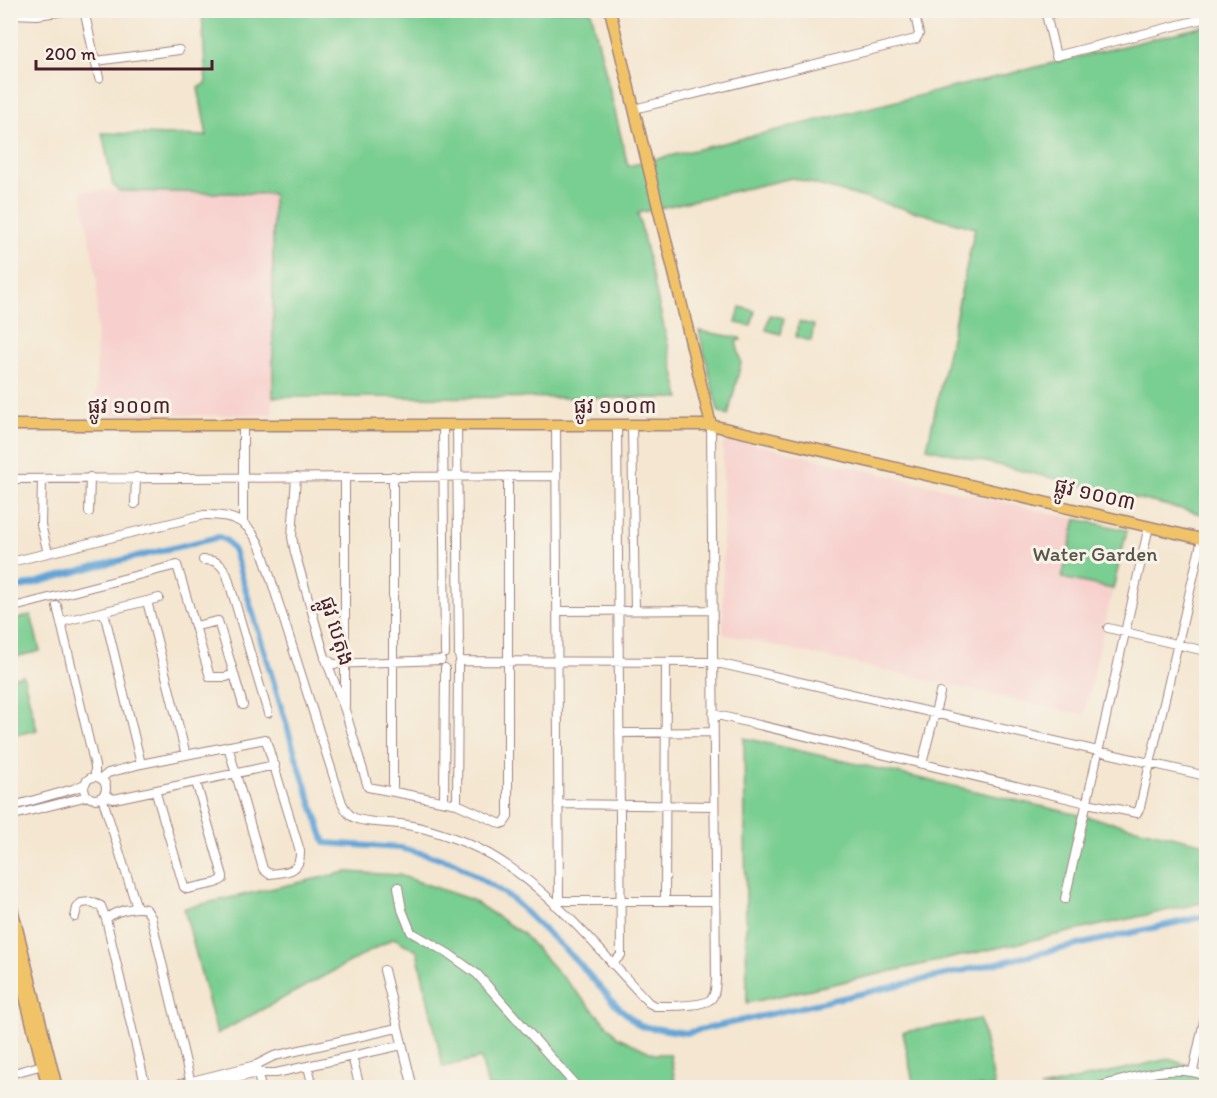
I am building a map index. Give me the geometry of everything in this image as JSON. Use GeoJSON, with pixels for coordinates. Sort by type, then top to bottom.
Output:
{"type":"FeatureCollection","features":[{"type":"Feature","properties":{"kind":"main road"},"geometry":{"type":"LineString","coordinates":[[610,10],[711,425]]}},
{"type":"Feature","properties":{"kind":"main road","name":"ផ្លូវ ១០០៣"},"geometry":{"type":"LineString","coordinates":[[10,424],[711,425],[1204,539]]}},
{"type":"Feature","properties":{"kind":"main road"},"geometry":{"type":"LineString","coordinates":[[10,900],[57,1088]]}},
{"type":"Feature","properties":{"kind":"main road"},"geometry":{"type":"LineString","coordinates":[[10,937],[48,1088]]}},
{"type":"Feature","properties":{"kind":"street"},"geometry":{"type":"LineString","coordinates":[[10,14],[36,15],[74,10]]}},
{"type":"Feature","properties":{"kind":"street"},"geometry":{"type":"LineString","coordinates":[[84,10],[99,78]]}},
{"type":"Feature","properties":{"kind":"street"},"geometry":{"type":"LineString","coordinates":[[634,109],[916,39],[919,34],[914,10]]}},
{"type":"Feature","properties":{"kind":"street"},"geometry":{"type":"LineString","coordinates":[[1064,10],[1045,13],[1056,56],[1206,18]]}},
{"type":"Feature","properties":{"kind":"street"},"geometry":{"type":"LineString","coordinates":[[96,61],[179,50]]}},
{"type":"Feature","properties":{"kind":"street"},"geometry":{"type":"LineString","coordinates":[[556,425],[557,903]]}},
{"type":"Feature","properties":{"kind":"street"},"geometry":{"type":"LineString","coordinates":[[612,964],[621,955],[617,425]]}},
{"type":"Feature","properties":{"kind":"street"},"geometry":{"type":"LineString","coordinates":[[632,425],[635,610]]}},
{"type":"Feature","properties":{"kind":"street"},"geometry":{"type":"LineString","coordinates":[[10,564],[204,515],[222,516],[243,523],[257,538],[262,551],[342,803],[350,815],[361,820],[420,827],[466,843],[496,858],[520,873],[557,903],[649,1003],[656,1006],[708,1002],[715,994],[711,425]]}},
{"type":"Feature","properties":{"kind":"street"},"geometry":{"type":"LineString","coordinates":[[243,426],[243,523]]}},
{"type":"Feature","properties":{"kind":"street"},"geometry":{"type":"LineString","coordinates":[[443,426],[443,656],[446,668],[444,801]]}},
{"type":"Feature","properties":{"kind":"street"},"geometry":{"type":"LineString","coordinates":[[457,426],[459,661],[457,804]]}},
{"type":"Feature","properties":{"kind":"street"},"geometry":{"type":"LineString","coordinates":[[393,476],[393,791],[457,804],[497,823],[504,823],[508,817],[508,476]]}},
{"type":"Feature","properties":{"kind":"street"},"geometry":{"type":"LineString","coordinates":[[10,479],[556,476]]}},
{"type":"Feature","properties":{"kind":"street"},"geometry":{"type":"LineString","coordinates":[[89,512],[90,477]]}},
{"type":"Feature","properties":{"kind":"street"},"geometry":{"type":"LineString","coordinates":[[135,504],[136,477]]}},
{"type":"Feature","properties":{"kind":"street","name":"ផ្លូវ បេតុង"},"geometry":{"type":"LineString","coordinates":[[296,477],[292,537],[325,657],[345,710],[368,787],[393,791]]}},
{"type":"Feature","properties":{"kind":"street"},"geometry":{"type":"LineString","coordinates":[[345,477],[345,710]]}},
{"type":"Feature","properties":{"kind":"street"},"geometry":{"type":"LineString","coordinates":[[42,478],[41,525],[48,553]]}},
{"type":"Feature","properties":{"kind":"street"},"geometry":{"type":"LineString","coordinates":[[1065,899],[1127,632],[1149,526]]}},
{"type":"Feature","properties":{"kind":"street"},"geometry":{"type":"LineString","coordinates":[[713,714],[1137,813],[1204,539]]}},
{"type":"Feature","properties":{"kind":"street"},"geometry":{"type":"LineString","coordinates":[[203,560],[215,560],[223,566],[227,575],[268,713]]}},
{"type":"Feature","properties":{"kind":"street"},"geometry":{"type":"LineString","coordinates":[[10,608],[177,565],[210,677],[226,677],[234,674]]}},
{"type":"Feature","properties":{"kind":"street"},"geometry":{"type":"LineString","coordinates":[[619,571],[634,571]]}},
{"type":"Feature","properties":{"kind":"street"},"geometry":{"type":"LineString","coordinates":[[61,622],[159,598]]}},
{"type":"Feature","properties":{"kind":"street"},"geometry":{"type":"LineString","coordinates":[[147,601],[186,755]]}},
{"type":"Feature","properties":{"kind":"street"},"geometry":{"type":"LineString","coordinates":[[57,606],[95,766],[98,777],[107,787],[103,796],[137,908]]}},
{"type":"Feature","properties":{"kind":"street"},"geometry":{"type":"LineString","coordinates":[[558,611],[712,610]]}},
{"type":"Feature","properties":{"kind":"street"},"geometry":{"type":"LineString","coordinates":[[104,612],[141,764]]}},
{"type":"Feature","properties":{"kind":"street"},"geometry":{"type":"LineString","coordinates":[[196,626],[218,621],[243,705]]}},
{"type":"Feature","properties":{"kind":"street"},"geometry":{"type":"LineString","coordinates":[[1108,628],[1205,651]]}},
{"type":"Feature","properties":{"kind":"street"},"geometry":{"type":"LineString","coordinates":[[325,657],[333,664],[443,656],[453,651],[459,661]]}},
{"type":"Feature","properties":{"kind":"street"},"geometry":{"type":"LineString","coordinates":[[446,668],[451,670],[459,661],[713,662],[1206,776]]}},
{"type":"Feature","properties":{"kind":"street"},"geometry":{"type":"LineString","coordinates":[[665,901],[666,662]]}},
{"type":"Feature","properties":{"kind":"street"},"geometry":{"type":"LineString","coordinates":[[922,764],[940,693]]}},
{"type":"Feature","properties":{"kind":"street"},"geometry":{"type":"LineString","coordinates":[[619,733],[713,732]]}},
{"type":"Feature","properties":{"kind":"street"},"geometry":{"type":"LineString","coordinates":[[228,746],[236,773],[263,869],[269,874],[298,867],[300,851],[275,765],[266,740],[228,746],[141,764],[89,778],[84,790],[88,796],[95,799],[103,796],[114,799],[155,790],[196,782],[236,773],[275,765]]}},
{"type":"Feature","properties":{"kind":"street"},"geometry":{"type":"LineString","coordinates":[[155,790],[187,890],[216,884],[223,879],[196,782]]}},
{"type":"Feature","properties":{"kind":"street"},"geometry":{"type":"LineString","coordinates":[[10,807],[85,784]]}},
{"type":"Feature","properties":{"kind":"street"},"geometry":{"type":"LineString","coordinates":[[10,816],[88,796]]}},
{"type":"Feature","properties":{"kind":"street"},"geometry":{"type":"LineString","coordinates":[[558,804],[714,806]]}},
{"type":"Feature","properties":{"kind":"street"},"geometry":{"type":"LineString","coordinates":[[398,887],[402,910],[411,932],[450,954],[477,975],[578,1088]]}},
{"type":"Feature","properties":{"kind":"street"},"geometry":{"type":"LineString","coordinates":[[557,903],[715,901]]}},
{"type":"Feature","properties":{"kind":"street"},"geometry":{"type":"LineString","coordinates":[[75,917],[81,903],[91,902],[101,906],[146,1088]]}},
{"type":"Feature","properties":{"kind":"street"},"geometry":{"type":"LineString","coordinates":[[106,919],[111,915],[137,908],[146,909],[151,917],[193,1085]]}},
{"type":"Feature","properties":{"kind":"street"},"geometry":{"type":"LineString","coordinates":[[384,970],[412,1088]]}},
{"type":"Feature","properties":{"kind":"street"},"geometry":{"type":"LineString","coordinates":[[1193,1071],[1206,1012]]}},
{"type":"Feature","properties":{"kind":"street"},"geometry":{"type":"LineString","coordinates":[[164,1088],[211,1083],[256,1069],[274,1056],[397,1028]]}},
{"type":"Feature","properties":{"kind":"street"},"geometry":{"type":"LineString","coordinates":[[256,1069],[276,1073],[402,1045]]}},
{"type":"Feature","properties":{"kind":"street"},"geometry":{"type":"LineString","coordinates":[[352,1056],[360,1088]]}},
{"type":"Feature","properties":{"kind":"street"},"geometry":{"type":"LineString","coordinates":[[10,1074],[43,1065]]}},
{"type":"Feature","properties":{"kind":"street"},"geometry":{"type":"LineString","coordinates":[[308,1066],[313,1088]]}},
{"type":"Feature","properties":{"kind":"street"},"geometry":{"type":"LineString","coordinates":[[256,1069],[261,1088]]}},
{"type":"Feature","properties":{"kind":"street"},"geometry":{"type":"LineString","coordinates":[[1093,1088],[1162,1071],[1193,1071],[1206,1076]]}},
{"type":"Feature","properties":{"kind":"shaded area"},"geometry":{"type":"Polygon","coordinates":[[[81,191],[273,193],[272,415],[96,416],[97,279],[81,191]]]}},
{"type":"Feature","properties":{"kind":"shaded area"},"geometry":{"type":"Polygon","coordinates":[[[732,439],[1076,519],[1062,578],[1113,589],[1084,715],[723,634],[723,444],[732,439]]]}},
{"type":"Feature","properties":{"kind":"green space"},"geometry":{"type":"Polygon","coordinates":[[[202,11],[591,11],[628,166],[1206,26],[1206,515],[927,448],[975,228],[792,178],[638,213],[680,398],[273,397],[273,194],[119,191],[113,185],[102,133],[207,136],[198,88],[206,84],[202,11]]]}},
{"type":"Feature","properties":{"kind":"green space"},"geometry":{"type":"Polygon","coordinates":[[[740,307],[755,311],[751,326],[736,323],[740,307]]]}},
{"type":"Feature","properties":{"kind":"green space"},"geometry":{"type":"Polygon","coordinates":[[[770,315],[784,318],[781,334],[766,330],[770,315]]]}},
{"type":"Feature","properties":{"kind":"green space"},"geometry":{"type":"Polygon","coordinates":[[[799,322],[814,325],[811,341],[796,337],[799,322]]]}},
{"type":"Feature","properties":{"kind":"green space"},"geometry":{"type":"Polygon","coordinates":[[[699,331],[741,340],[736,341],[741,363],[728,416],[718,411],[699,331]]]}},
{"type":"Feature","properties":{"kind":"green space","name":"Water Garden"},"geometry":{"type":"Polygon","coordinates":[[[1076,519],[1127,530],[1113,589],[1062,578],[1076,519]]]}},
{"type":"Feature","properties":{"kind":"green space"},"geometry":{"type":"Polygon","coordinates":[[[31,615],[40,651],[11,658],[11,620],[31,615]]]}},
{"type":"Feature","properties":{"kind":"green space"},"geometry":{"type":"Polygon","coordinates":[[[23,675],[37,730],[11,736],[11,678],[23,675]]]}},
{"type":"Feature","properties":{"kind":"green space"},"geometry":{"type":"Polygon","coordinates":[[[744,738],[1206,844],[1206,902],[747,1003],[744,738]]]}},
{"type":"Feature","properties":{"kind":"green space"},"geometry":{"type":"Polygon","coordinates":[[[346,872],[399,875],[472,900],[522,933],[618,1037],[654,1054],[670,1054],[676,1087],[488,1087],[481,1058],[443,1067],[417,951],[394,938],[217,1034],[184,908],[346,872]]]}},
{"type":"Feature","properties":{"kind":"green space"},"geometry":{"type":"Polygon","coordinates":[[[980,1019],[995,1087],[914,1087],[903,1032],[980,1019]]]}},
{"type":"Feature","properties":{"kind":"green space"},"geometry":{"type":"Polygon","coordinates":[[[1168,1059],[1206,1071],[1206,1087],[1040,1088],[1168,1059]]]}},
{"type":"Feature","properties":{"kind":"waterway"},"geometry":{"type":"LineString","coordinates":[[10,590],[93,567],[219,537],[227,541],[234,551],[298,763],[325,843],[401,848],[454,862],[511,898],[575,959],[615,1004],[640,1026],[686,1033],[1206,916]]}}]}
